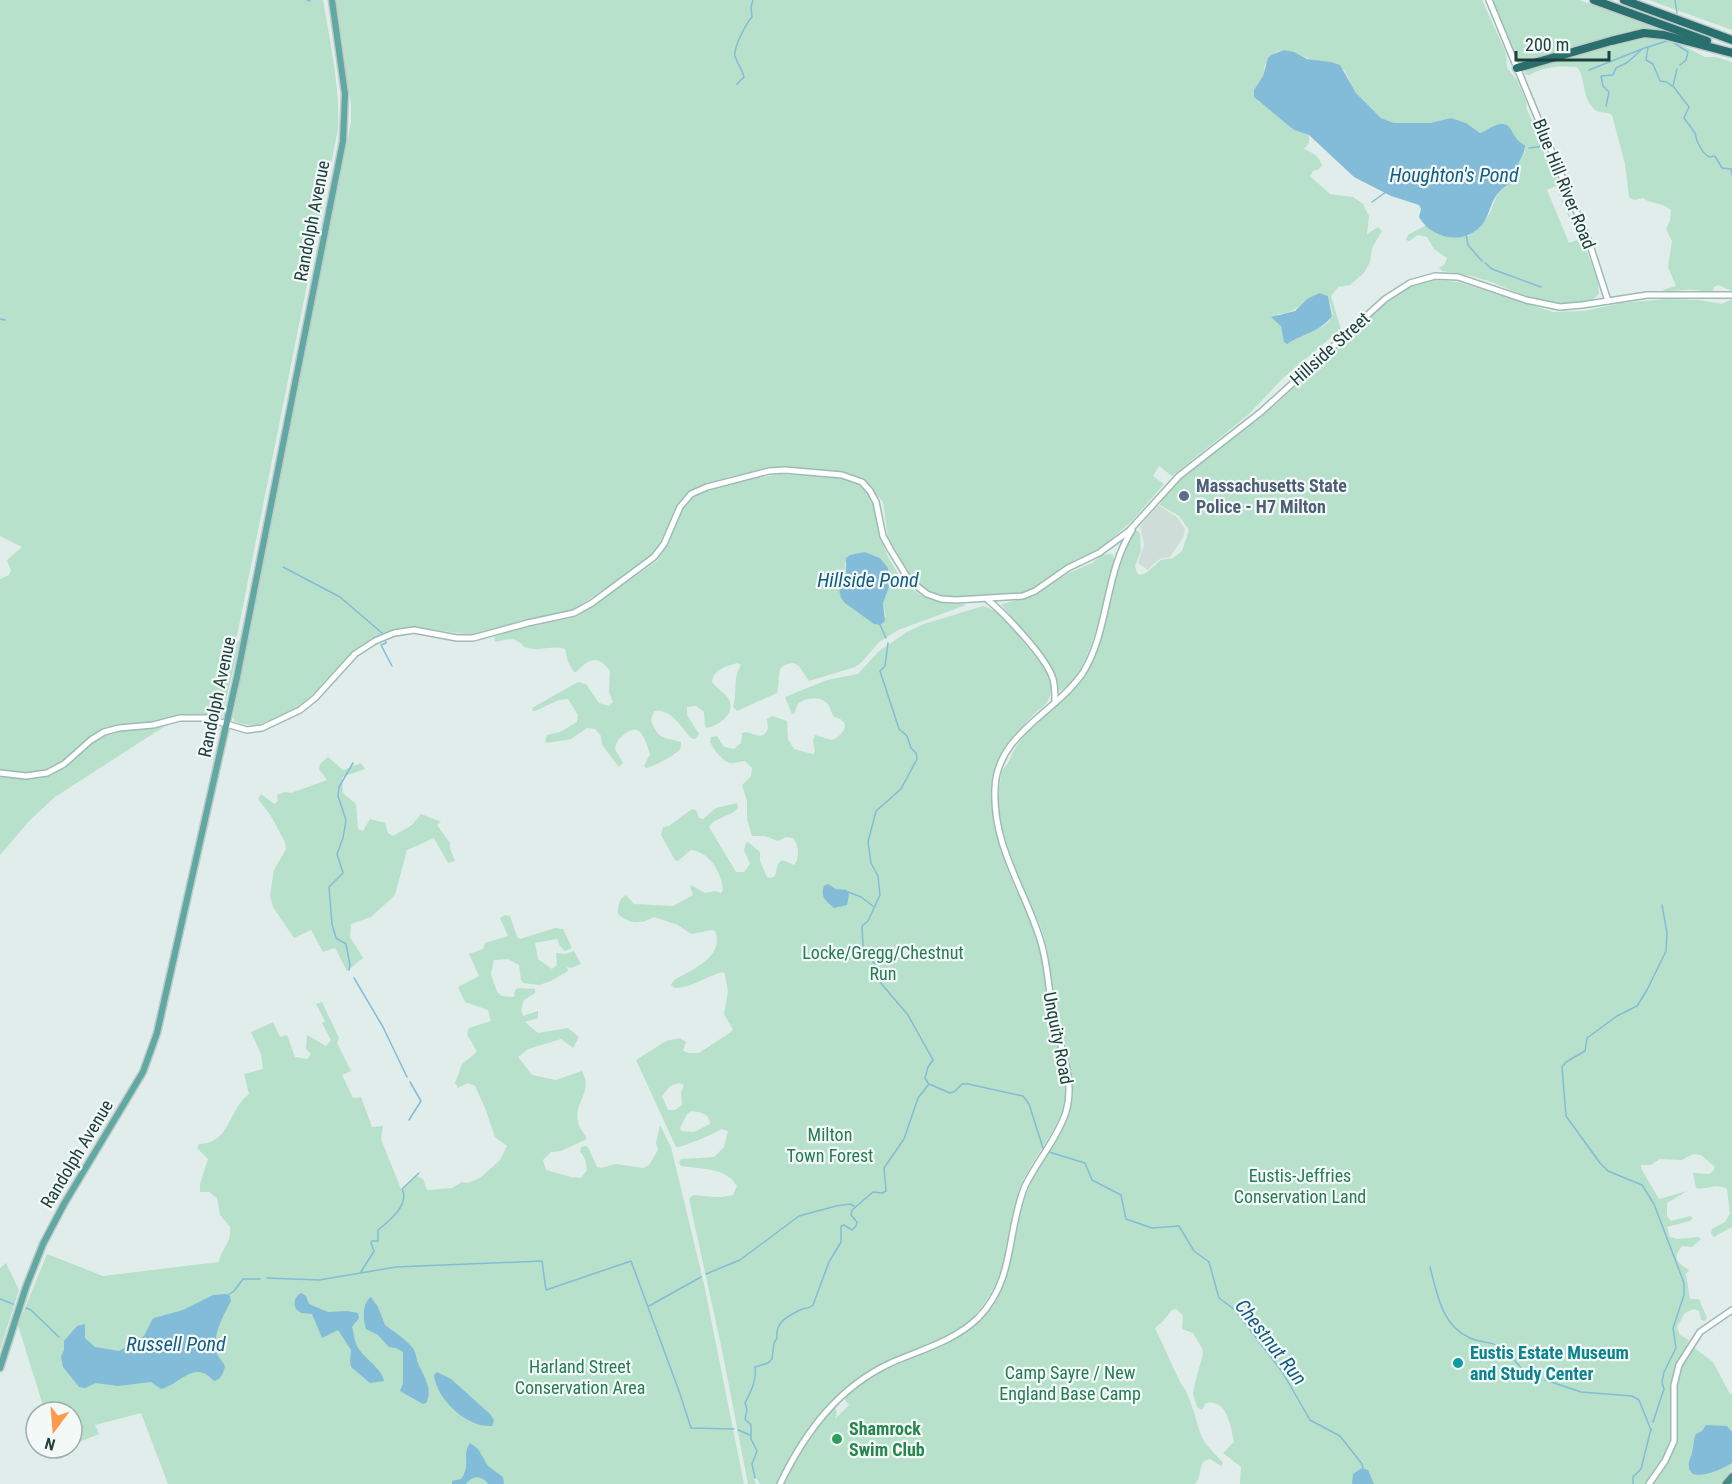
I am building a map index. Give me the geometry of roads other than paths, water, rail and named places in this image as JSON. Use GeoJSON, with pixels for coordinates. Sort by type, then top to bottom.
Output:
{"type":"FeatureCollection","features":[{"type":"Feature","properties":{"kind":"highway"},"geometry":{"type":"LineString","coordinates":[[1594,0],[1732,52]]}},
{"type":"Feature","properties":{"kind":"highway"},"geometry":{"type":"LineString","coordinates":[[1624,0],[1732,40]]}},
{"type":"Feature","properties":{"kind":"highway"},"geometry":{"type":"LineString","coordinates":[[1517,68],[1644,33],[1664,35],[1732,52]]}},
{"type":"Feature","properties":{"kind":"highway"},"geometry":{"type":"LineString","coordinates":[[1726,1484],[1732,1477]]}},
{"type":"Feature","properties":{"kind":"main road","name":"Randolph Avenue"},"geometry":{"type":"LineString","coordinates":[[0,1368],[28,1281],[48,1234],[142,1073],[151,1054],[166,995],[227,725],[344,136],[345,91],[332,0]]}},
{"type":"Feature","properties":{"kind":"main road","name":"Blue Hill River Road"},"geometry":{"type":"LineString","coordinates":[[1489,0],[1590,246],[1608,301]]}},
{"type":"Feature","properties":{"kind":"main road","name":"Hillside Street"},"geometry":{"type":"LineString","coordinates":[[0,773],[26,776],[50,771],[67,763],[94,738],[115,729],[190,717],[206,718],[243,730],[255,730],[290,717],[312,700],[355,654],[390,634],[412,630],[457,638],[475,638],[577,612],[653,559],[664,544],[680,507],[691,494],[707,487],[768,471],[788,470],[842,475],[859,480],[874,496],[887,544],[913,584],[925,592],[939,598],[956,600],[1019,597],[1034,592],[1065,571],[1101,552],[1137,524],[1179,476],[1261,412],[1392,293],[1408,284],[1433,277],[1454,277],[1544,305],[1574,306],[1647,295],[1732,295]]}},
{"type":"Feature","properties":{"kind":"main road","name":"Unquity Road"},"geometry":{"type":"LineString","coordinates":[[780,1484],[816,1424],[847,1390],[884,1367],[952,1337],[969,1326],[987,1307],[998,1291],[1006,1268],[1023,1191],[1064,1118],[1068,1100],[1068,1076],[1052,1011],[1043,950],[1037,929],[1007,857],[999,827],[995,794],[998,771],[1007,751],[1028,725],[1076,682],[1090,660],[1115,567],[1126,540],[1137,524]]}},
{"type":"Feature","properties":{"kind":"main road"},"geometry":{"type":"LineString","coordinates":[[988,600],[1009,619],[1047,667],[1054,681],[1054,702]]}},
{"type":"Feature","properties":{"kind":"main road"},"geometry":{"type":"LineString","coordinates":[[1649,1484],[1665,1461],[1673,1443],[1675,1381],[1679,1365],[1700,1332],[1732,1310]]}},
{"type":"Feature","properties":{"kind":"water","name":"Houghton's Pond"},"geometry":{"type":"Polygon","coordinates":[[[1284,50],[1307,59],[1340,65],[1356,93],[1381,118],[1394,123],[1430,123],[1451,118],[1466,123],[1480,133],[1499,124],[1508,126],[1517,140],[1525,145],[1523,154],[1516,176],[1496,196],[1487,217],[1479,228],[1472,233],[1455,238],[1431,230],[1419,217],[1421,209],[1419,205],[1391,196],[1354,177],[1309,135],[1294,130],[1254,97],[1254,90],[1263,76],[1268,58],[1284,50]]]}},
{"type":"Feature","properties":{"kind":"water"},"geometry":{"type":"Polygon","coordinates":[[[1319,293],[1328,296],[1332,316],[1317,329],[1287,344],[1284,342],[1281,326],[1271,317],[1295,311],[1307,299],[1319,293]]]}},
{"type":"Feature","properties":{"kind":"water","name":"Hillside Pond"},"geometry":{"type":"Polygon","coordinates":[[[865,552],[880,558],[888,568],[889,587],[883,603],[885,621],[880,625],[874,624],[845,603],[839,590],[846,576],[846,558],[865,552]]]}},
{"type":"Feature","properties":{"kind":"water"},"geometry":{"type":"Polygon","coordinates":[[[828,884],[836,889],[847,890],[849,895],[847,905],[834,908],[826,901],[823,890],[828,884]]]}},
{"type":"Feature","properties":{"kind":"water"},"geometry":{"type":"Polygon","coordinates":[[[301,1293],[306,1296],[309,1304],[328,1312],[358,1313],[359,1318],[352,1327],[356,1344],[380,1372],[384,1381],[370,1383],[351,1367],[351,1350],[338,1330],[322,1338],[312,1314],[301,1313],[296,1309],[295,1300],[301,1293]]]}},
{"type":"Feature","properties":{"kind":"water","name":"Russell Pond"},"geometry":{"type":"Polygon","coordinates":[[[213,1295],[230,1296],[231,1301],[219,1326],[216,1340],[217,1354],[225,1366],[219,1379],[214,1381],[200,1372],[188,1375],[161,1389],[151,1382],[118,1386],[96,1383],[85,1388],[79,1387],[63,1367],[61,1357],[64,1341],[77,1326],[85,1324],[85,1338],[95,1347],[119,1351],[144,1336],[154,1318],[183,1310],[213,1295]]]}},
{"type":"Feature","properties":{"kind":"water"},"geometry":{"type":"Polygon","coordinates":[[[371,1297],[385,1325],[414,1350],[428,1388],[426,1403],[423,1404],[400,1391],[403,1383],[403,1352],[389,1347],[378,1335],[366,1329],[365,1307],[371,1297]]]}},
{"type":"Feature","properties":{"kind":"water"},"geometry":{"type":"Polygon","coordinates":[[[437,1372],[451,1379],[490,1414],[494,1420],[492,1426],[473,1422],[455,1411],[447,1403],[436,1384],[434,1375],[437,1372]]]}},
{"type":"Feature","properties":{"kind":"water"},"geometry":{"type":"Polygon","coordinates":[[[1706,1425],[1727,1426],[1732,1432],[1732,1463],[1722,1469],[1701,1475],[1691,1472],[1689,1461],[1696,1434],[1706,1425]]]}},
{"type":"Feature","properties":{"kind":"water"},"geometry":{"type":"Polygon","coordinates":[[[470,1443],[478,1449],[488,1466],[503,1477],[504,1484],[488,1484],[477,1477],[466,1484],[452,1484],[452,1481],[461,1479],[464,1474],[466,1452],[470,1443]]]}},
{"type":"Feature","properties":{"kind":"water"},"geometry":{"type":"Polygon","coordinates":[[[1362,1468],[1368,1470],[1374,1484],[1352,1484],[1353,1474],[1362,1468]]]}},
{"type":"Feature","properties":{"kind":"waterway"},"geometry":{"type":"LineString","coordinates":[[737,84],[744,77],[735,52],[741,35],[752,17],[753,0]]}},
{"type":"Feature","properties":{"kind":"waterway"},"geometry":{"type":"LineString","coordinates":[[1675,0],[1677,13]]}},
{"type":"Feature","properties":{"kind":"waterway"},"geometry":{"type":"LineString","coordinates":[[1667,41],[1648,47],[1646,60],[1653,64],[1660,81],[1672,86]]}},
{"type":"Feature","properties":{"kind":"waterway"},"geometry":{"type":"LineString","coordinates":[[1674,43],[1688,52],[1686,60],[1680,65]]}},
{"type":"Feature","properties":{"kind":"waterway"},"geometry":{"type":"LineString","coordinates":[[1589,70],[1647,47]]}},
{"type":"Feature","properties":{"kind":"waterway"},"geometry":{"type":"LineString","coordinates":[[1606,106],[1609,92],[1603,86],[1601,76],[1613,75],[1616,68],[1628,62],[1642,49]]}},
{"type":"Feature","properties":{"kind":"waterway"},"geometry":{"type":"LineString","coordinates":[[1677,69],[1673,86],[1689,107],[1684,118],[1695,133],[1703,152],[1709,157],[1715,156],[1722,168],[1731,169],[1732,175]]}},
{"type":"Feature","properties":{"kind":"waterway"},"geometry":{"type":"LineString","coordinates":[[1529,148],[1544,146]]}},
{"type":"Feature","properties":{"kind":"waterway"},"geometry":{"type":"LineString","coordinates":[[1372,202],[1386,192]]}},
{"type":"Feature","properties":{"kind":"waterway"},"geometry":{"type":"LineString","coordinates":[[1466,234],[1468,245],[1482,261]]}},
{"type":"Feature","properties":{"kind":"waterway"},"geometry":{"type":"LineString","coordinates":[[1485,263],[1492,269],[1541,287]]}},
{"type":"Feature","properties":{"kind":"waterway"},"geometry":{"type":"LineString","coordinates":[[0,319],[5,320]]}},
{"type":"Feature","properties":{"kind":"waterway"},"geometry":{"type":"LineString","coordinates":[[283,567],[340,597],[382,633]]}},
{"type":"Feature","properties":{"kind":"waterway"},"geometry":{"type":"LineString","coordinates":[[880,625],[886,638]]}},
{"type":"Feature","properties":{"kind":"waterway"},"geometry":{"type":"LineString","coordinates":[[385,640],[386,643],[381,645],[392,666]]}},
{"type":"Feature","properties":{"kind":"waterway"},"geometry":{"type":"LineString","coordinates":[[888,643],[885,666],[880,671],[899,729],[907,736],[917,759],[901,789],[876,811],[868,842],[871,863],[878,876],[880,895],[868,921],[862,926],[863,946],[877,968],[879,981],[908,1015],[933,1060],[925,1078],[928,1083]]}},
{"type":"Feature","properties":{"kind":"waterway"},"geometry":{"type":"LineString","coordinates":[[349,970],[346,944],[336,938],[332,924],[329,887],[343,873],[337,854],[346,820],[338,796],[339,787],[353,763]]}},
{"type":"Feature","properties":{"kind":"waterway"},"geometry":{"type":"LineString","coordinates":[[848,892],[861,897],[873,906]]}},
{"type":"Feature","properties":{"kind":"waterway"},"geometry":{"type":"LineString","coordinates":[[1653,1422],[1664,1389],[1662,1382],[1664,1372],[1676,1348],[1673,1328],[1684,1295],[1684,1283],[1654,1204],[1642,1185],[1608,1171],[1566,1116],[1562,1067],[1566,1062],[1585,1051],[1587,1038],[1617,1016],[1637,1006],[1647,990],[1666,951],[1667,933],[1662,905]]}},
{"type":"Feature","properties":{"kind":"waterway"},"geometry":{"type":"LineString","coordinates":[[354,978],[383,1027],[407,1077]]}},
{"type":"Feature","properties":{"kind":"waterway"},"geometry":{"type":"LineString","coordinates":[[409,1120],[421,1101],[410,1082]]}},
{"type":"Feature","properties":{"kind":"waterway","name":"Chestnut Run"},"geometry":{"type":"LineString","coordinates":[[929,1084],[950,1093],[962,1084],[968,1084],[1023,1096],[1029,1104],[1043,1148]]}},
{"type":"Feature","properties":{"kind":"waterway"},"geometry":{"type":"LineString","coordinates":[[755,1478],[752,1464],[757,1451],[751,1439],[751,1425],[745,1419],[747,1410],[745,1403],[754,1381],[755,1367],[768,1363],[772,1359],[778,1328],[783,1320],[813,1305],[829,1262],[841,1242],[841,1226],[844,1225],[852,1230],[856,1226],[857,1222],[851,1215],[852,1210],[873,1192],[886,1191],[884,1168],[904,1139],[918,1098],[929,1084]]}},
{"type":"Feature","properties":{"kind":"waterway","name":"Chestnut Run"},"geometry":{"type":"LineString","coordinates":[[1049,1152],[1085,1163],[1092,1180],[1121,1195],[1126,1219],[1152,1228],[1179,1226],[1194,1251],[1209,1262],[1219,1298],[1235,1310],[1283,1373],[1310,1420],[1340,1436],[1363,1468]]}},
{"type":"Feature","properties":{"kind":"waterway"},"geometry":{"type":"LineString","coordinates":[[361,1272],[374,1251],[371,1243],[378,1241],[378,1230],[401,1207],[404,1195],[402,1189],[419,1173]]}},
{"type":"Feature","properties":{"kind":"waterway"},"geometry":{"type":"LineString","coordinates":[[706,1274],[740,1260],[799,1216],[836,1206],[850,1204],[854,1206]]}},
{"type":"Feature","properties":{"kind":"waterway"},"geometry":{"type":"LineString","coordinates":[[267,1278],[319,1280],[396,1267],[542,1261],[546,1290],[631,1261],[691,1428],[734,1429]]}},
{"type":"Feature","properties":{"kind":"waterway"},"geometry":{"type":"LineString","coordinates":[[1430,1267],[1442,1308],[1453,1326],[1470,1338],[1498,1346],[1529,1375],[1541,1380]]}},
{"type":"Feature","properties":{"kind":"waterway"},"geometry":{"type":"LineString","coordinates":[[649,1306],[701,1277]]}},
{"type":"Feature","properties":{"kind":"waterway"},"geometry":{"type":"LineString","coordinates":[[228,1295],[243,1279],[260,1279]]}},
{"type":"Feature","properties":{"kind":"waterway"},"geometry":{"type":"LineString","coordinates":[[0,1299],[13,1304]]}},
{"type":"Feature","properties":{"kind":"waterway"},"geometry":{"type":"LineString","coordinates":[[26,1308],[59,1337]]}},
{"type":"Feature","properties":{"kind":"waterway"},"geometry":{"type":"LineString","coordinates":[[1545,1380],[1581,1392],[1632,1396],[1639,1400],[1651,1430]]}},
{"type":"Feature","properties":{"kind":"waterway"},"geometry":{"type":"LineString","coordinates":[[1633,1484],[1633,1477],[1641,1469],[1651,1429]]}},
{"type":"Feature","properties":{"kind":"waterway"},"geometry":{"type":"LineString","coordinates":[[738,1430],[750,1435]]}},
{"type":"Feature","properties":{"kind":"place","name":"Massachusetts State Police - H7 Milton"},"geometry":{"type":"Point","coordinates":[1184,496]}},
{"type":"Feature","properties":{"kind":"place","name":"Eustis Estate Museum and Study Center"},"geometry":{"type":"Point","coordinates":[1458,1363]}},
{"type":"Feature","properties":{"kind":"place","name":"Shamrock Swim Club"},"geometry":{"type":"Point","coordinates":[837,1439]}},
{"type":"Feature","properties":{"kind":"park label","name":"Locke/Gregg/Chestnut Run"},"geometry":{"type":"Point","coordinates":[883,963]}},
{"type":"Feature","properties":{"kind":"park label","name":"Milton Town Forest"},"geometry":{"type":"Point","coordinates":[830,1145]}},
{"type":"Feature","properties":{"kind":"park label","name":"Eustis-Jeffries Conservation Land"},"geometry":{"type":"Point","coordinates":[1300,1186]}},
{"type":"Feature","properties":{"kind":"park label","name":"Harland Street Conservation Area"},"geometry":{"type":"Point","coordinates":[580,1377]}},
{"type":"Feature","properties":{"kind":"park label","name":"Camp Sayre / New England Base Camp"},"geometry":{"type":"Point","coordinates":[1070,1383]}}]}
